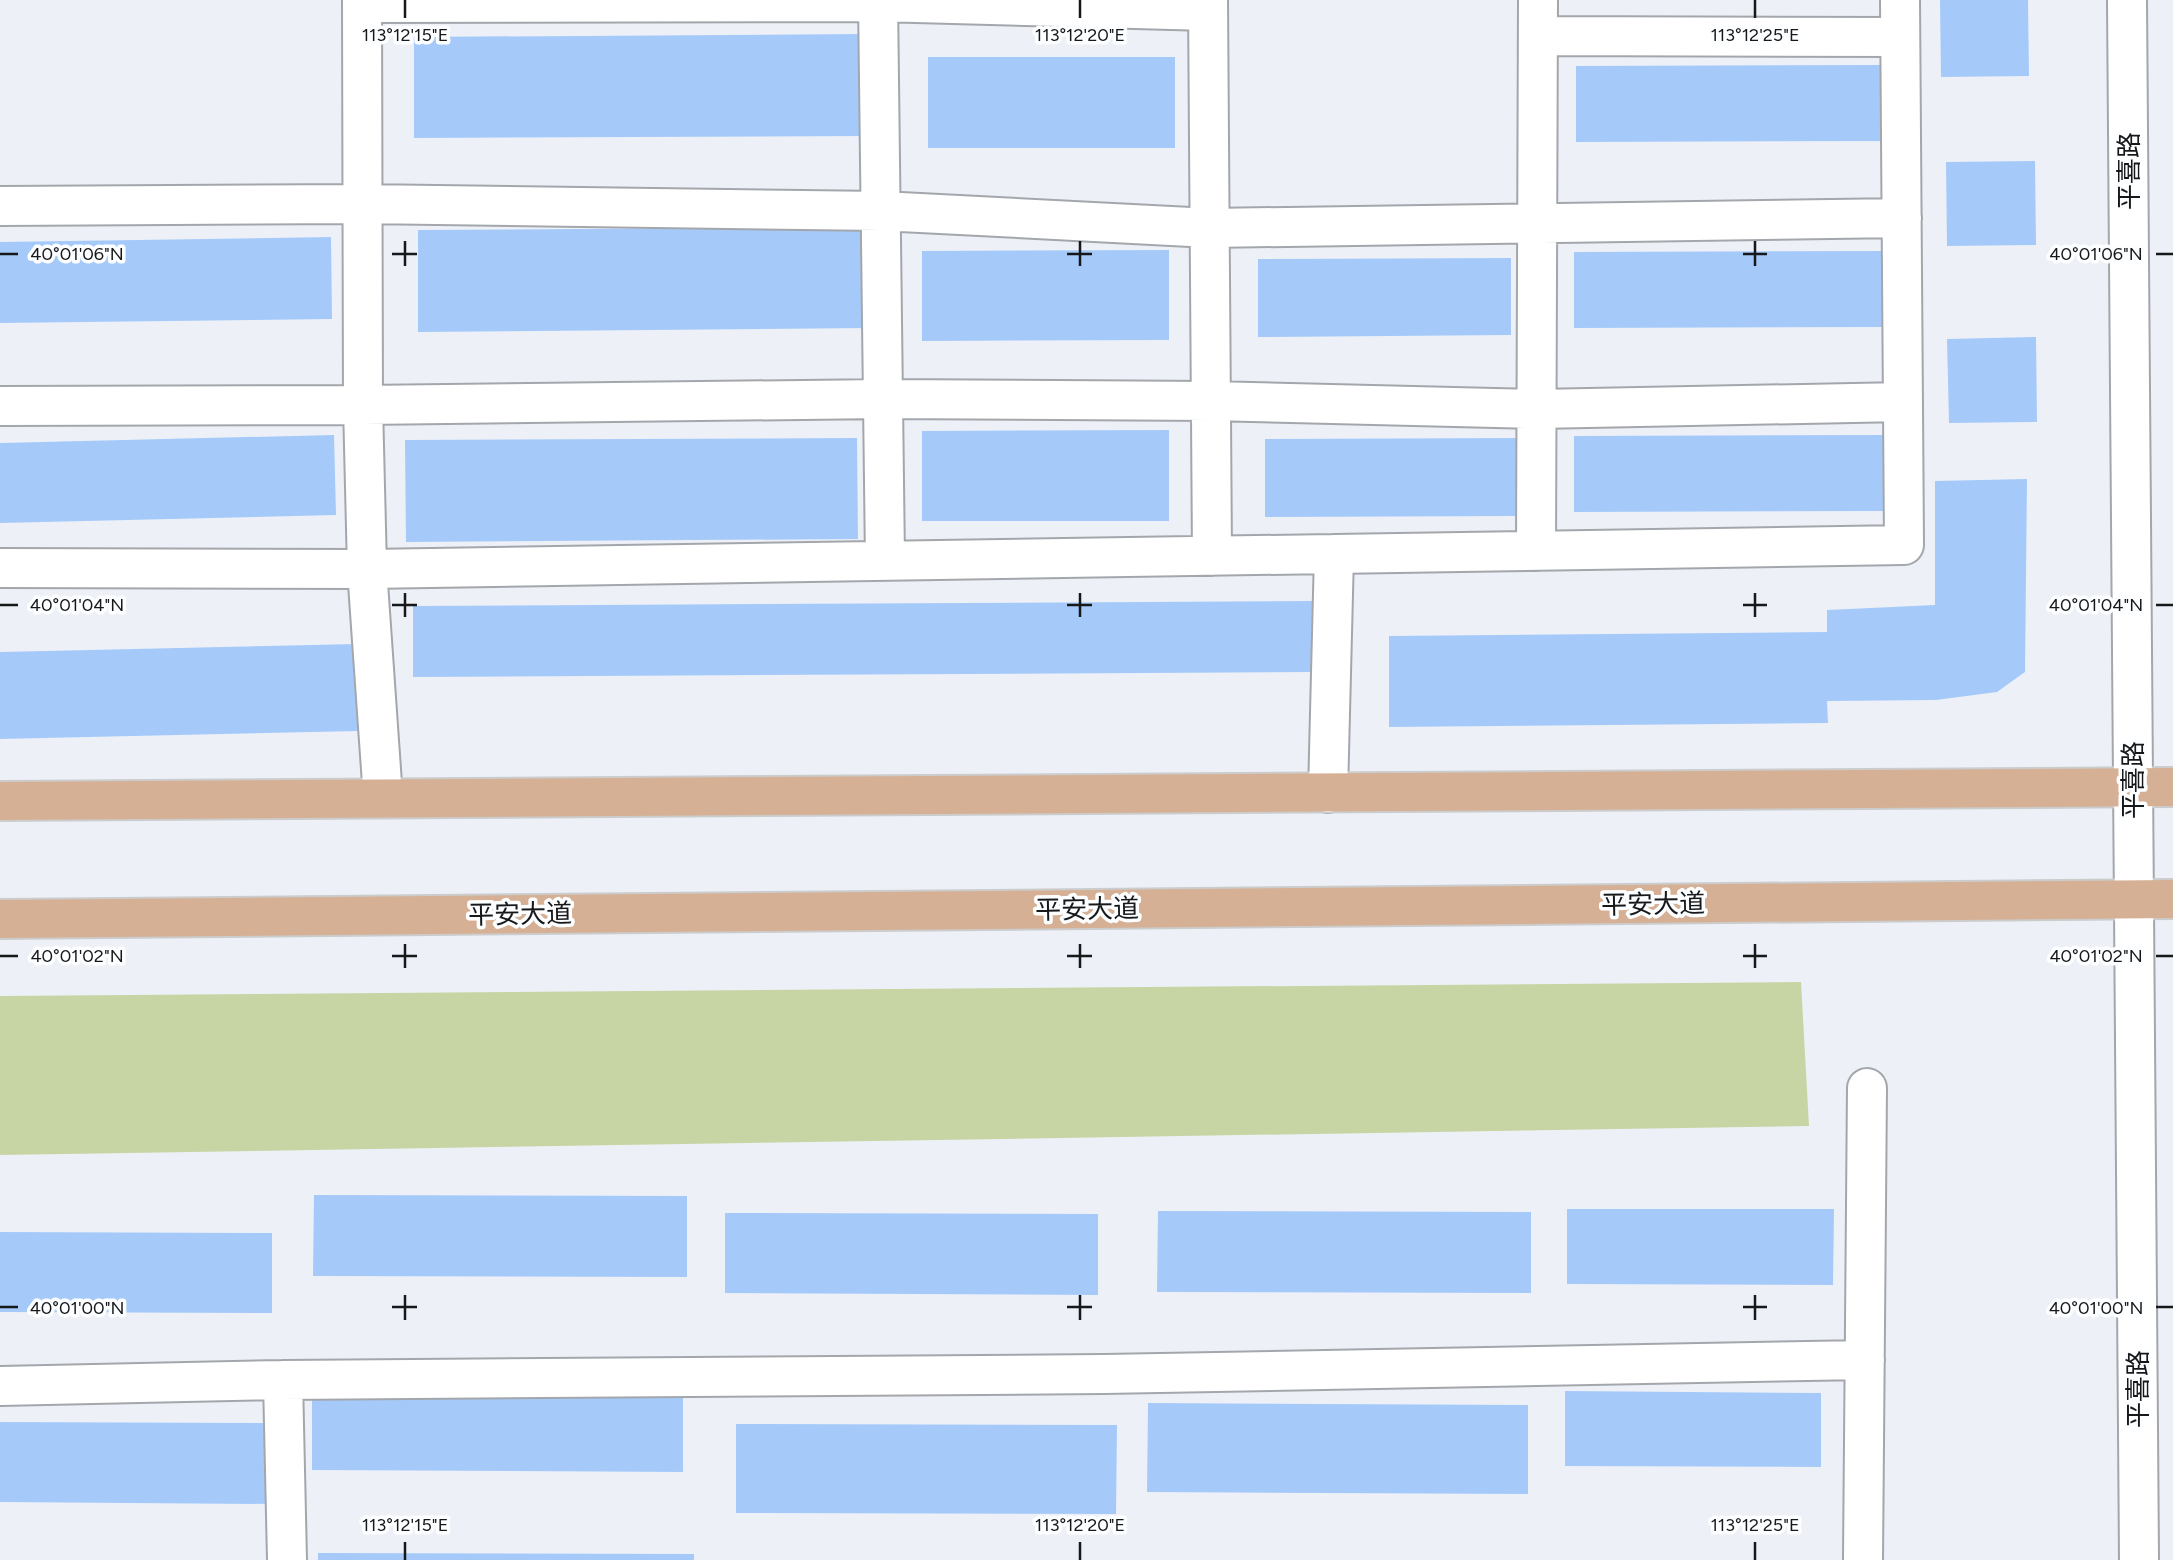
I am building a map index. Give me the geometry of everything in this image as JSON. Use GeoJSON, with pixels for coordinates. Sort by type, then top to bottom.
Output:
{"type":"FeatureCollection","features":[{"type":"Feature","properties":{"kind":"main road"},"geometry":{"type":"LineString","coordinates":[[0,801],[2173,787]]}},
{"type":"Feature","properties":{"kind":"main road","name":"平安大道"},"geometry":{"type":"LineString","coordinates":[[0,919],[2173,899]]}},
{"type":"Feature","properties":{"kind":"street","name":"平喜路"},"geometry":{"type":"LineString","coordinates":[[2127,0],[2139,1560]]}},
{"type":"Feature","properties":{"kind":"street"},"geometry":{"type":"LineString","coordinates":[[878,1],[886,561]]}},
{"type":"Feature","properties":{"kind":"street"},"geometry":{"type":"LineString","coordinates":[[383,798],[367,569],[363,405],[362,2],[878,1],[1208,6],[1212,556]]}},
{"type":"Feature","properties":{"kind":"street"},"geometry":{"type":"LineString","coordinates":[[0,568],[367,569],[1536,551],[1904,545],[1900,18],[1538,18],[1536,551]]}},
{"type":"Feature","properties":{"kind":"street"},"geometry":{"type":"LineString","coordinates":[[0,206],[363,204],[881,211],[1210,228],[1902,218]]}},
{"type":"Feature","properties":{"kind":"street"},"geometry":{"type":"LineString","coordinates":[[0,406],[883,399],[1211,401],[1537,409],[1903,402]]}},
{"type":"Feature","properties":{"kind":"street"},"geometry":{"type":"LineString","coordinates":[[1328,793],[1334,554]]}},
{"type":"Feature","properties":{"kind":"street"},"geometry":{"type":"LineString","coordinates":[[1863,1560],[1867,1088]]}},
{"type":"Feature","properties":{"kind":"street"},"geometry":{"type":"LineString","coordinates":[[0,1386],[283,1380],[1118,1373],[1865,1360]]}},
{"type":"Feature","properties":{"kind":"street"},"geometry":{"type":"LineString","coordinates":[[283,1380],[287,1560]]}},
{"type":"Feature","properties":{"kind":"green space"},"geometry":{"type":"Polygon","coordinates":[[[1801,982],[1809,1126],[0,1155],[0,996],[1801,982]]]}},
{"type":"Feature","properties":{"kind":"building"},"geometry":{"type":"Polygon","coordinates":[[[1940,0],[2028,0],[2029,76],[1941,77],[1940,0]]]}},
{"type":"Feature","properties":{"kind":"building"},"geometry":{"type":"Polygon","coordinates":[[[866,34],[867,136],[414,138],[414,37],[866,34]]]}},
{"type":"Feature","properties":{"kind":"building"},"geometry":{"type":"Polygon","coordinates":[[[928,57],[1175,57],[1175,148],[928,148],[928,57]]]}},
{"type":"Feature","properties":{"kind":"building"},"geometry":{"type":"Polygon","coordinates":[[[1887,65],[1887,141],[1576,142],[1576,66],[1887,65]]]}},
{"type":"Feature","properties":{"kind":"building"},"geometry":{"type":"Polygon","coordinates":[[[2035,161],[2036,245],[1947,246],[1946,162],[2035,161]]]}},
{"type":"Feature","properties":{"kind":"building"},"geometry":{"type":"Polygon","coordinates":[[[870,227],[870,328],[418,332],[418,230],[870,227]]]}},
{"type":"Feature","properties":{"kind":"building"},"geometry":{"type":"Polygon","coordinates":[[[331,237],[332,319],[0,323],[0,242],[331,237]]]}},
{"type":"Feature","properties":{"kind":"building"},"geometry":{"type":"Polygon","coordinates":[[[1169,250],[1169,340],[922,341],[922,251],[1169,250]]]}},
{"type":"Feature","properties":{"kind":"building"},"geometry":{"type":"Polygon","coordinates":[[[1886,251],[1886,327],[1574,328],[1574,252],[1886,251]]]}},
{"type":"Feature","properties":{"kind":"building"},"geometry":{"type":"Polygon","coordinates":[[[1511,258],[1511,335],[1258,337],[1258,259],[1511,258]]]}},
{"type":"Feature","properties":{"kind":"building"},"geometry":{"type":"Polygon","coordinates":[[[2036,337],[2037,422],[1949,423],[1947,339],[2036,337]]]}},
{"type":"Feature","properties":{"kind":"building"},"geometry":{"type":"Polygon","coordinates":[[[1169,430],[1169,521],[922,521],[922,431],[1169,430]]]}},
{"type":"Feature","properties":{"kind":"building"},"geometry":{"type":"Polygon","coordinates":[[[334,435],[336,515],[0,523],[0,443],[334,435]]]}},
{"type":"Feature","properties":{"kind":"building"},"geometry":{"type":"Polygon","coordinates":[[[1886,435],[1886,511],[1574,512],[1574,436],[1886,435]]]}},
{"type":"Feature","properties":{"kind":"building"},"geometry":{"type":"Polygon","coordinates":[[[857,438],[858,539],[406,542],[405,440],[857,438]]]}},
{"type":"Feature","properties":{"kind":"building"},"geometry":{"type":"Polygon","coordinates":[[[1517,438],[1517,516],[1265,517],[1265,439],[1517,438]]]}},
{"type":"Feature","properties":{"kind":"building"},"geometry":{"type":"Polygon","coordinates":[[[2027,479],[2025,672],[1997,692],[1936,700],[1827,701],[1828,723],[1389,727],[1389,636],[1827,632],[1827,610],[1935,605],[1935,481],[2027,479]]]}},
{"type":"Feature","properties":{"kind":"building"},"geometry":{"type":"Polygon","coordinates":[[[1313,601],[1313,672],[413,677],[413,606],[1313,601]]]}},
{"type":"Feature","properties":{"kind":"building"},"geometry":{"type":"Polygon","coordinates":[[[357,644],[359,731],[0,739],[0,652],[357,644]]]}},
{"type":"Feature","properties":{"kind":"building"},"geometry":{"type":"Polygon","coordinates":[[[314,1195],[687,1196],[687,1277],[313,1276],[314,1195]]]}},
{"type":"Feature","properties":{"kind":"building"},"geometry":{"type":"Polygon","coordinates":[[[1567,1209],[1834,1209],[1833,1285],[1567,1284],[1567,1209]]]}},
{"type":"Feature","properties":{"kind":"building"},"geometry":{"type":"Polygon","coordinates":[[[1158,1211],[1531,1212],[1531,1293],[1157,1292],[1158,1211]]]}},
{"type":"Feature","properties":{"kind":"building"},"geometry":{"type":"Polygon","coordinates":[[[725,1213],[1098,1214],[1098,1295],[725,1293],[725,1213]]]}},
{"type":"Feature","properties":{"kind":"building"},"geometry":{"type":"Polygon","coordinates":[[[0,1232],[272,1233],[272,1313],[0,1312],[0,1232]]]}},
{"type":"Feature","properties":{"kind":"building"},"geometry":{"type":"Polygon","coordinates":[[[312,1384],[683,1386],[683,1472],[312,1470],[312,1384]]]}},
{"type":"Feature","properties":{"kind":"building"},"geometry":{"type":"Polygon","coordinates":[[[1565,1391],[1821,1393],[1821,1467],[1565,1466],[1565,1391]]]}},
{"type":"Feature","properties":{"kind":"building"},"geometry":{"type":"Polygon","coordinates":[[[1148,1403],[1528,1405],[1528,1494],[1147,1492],[1148,1403]]]}},
{"type":"Feature","properties":{"kind":"building"},"geometry":{"type":"Polygon","coordinates":[[[0,1422],[271,1423],[271,1504],[0,1502],[0,1422]]]}},
{"type":"Feature","properties":{"kind":"building"},"geometry":{"type":"Polygon","coordinates":[[[736,1424],[1117,1425],[1116,1514],[736,1513],[736,1424]]]}},
{"type":"Feature","properties":{"kind":"building"},"geometry":{"type":"Polygon","coordinates":[[[318,1553],[694,1554],[694,1560],[318,1560],[318,1553]]]}}]}
